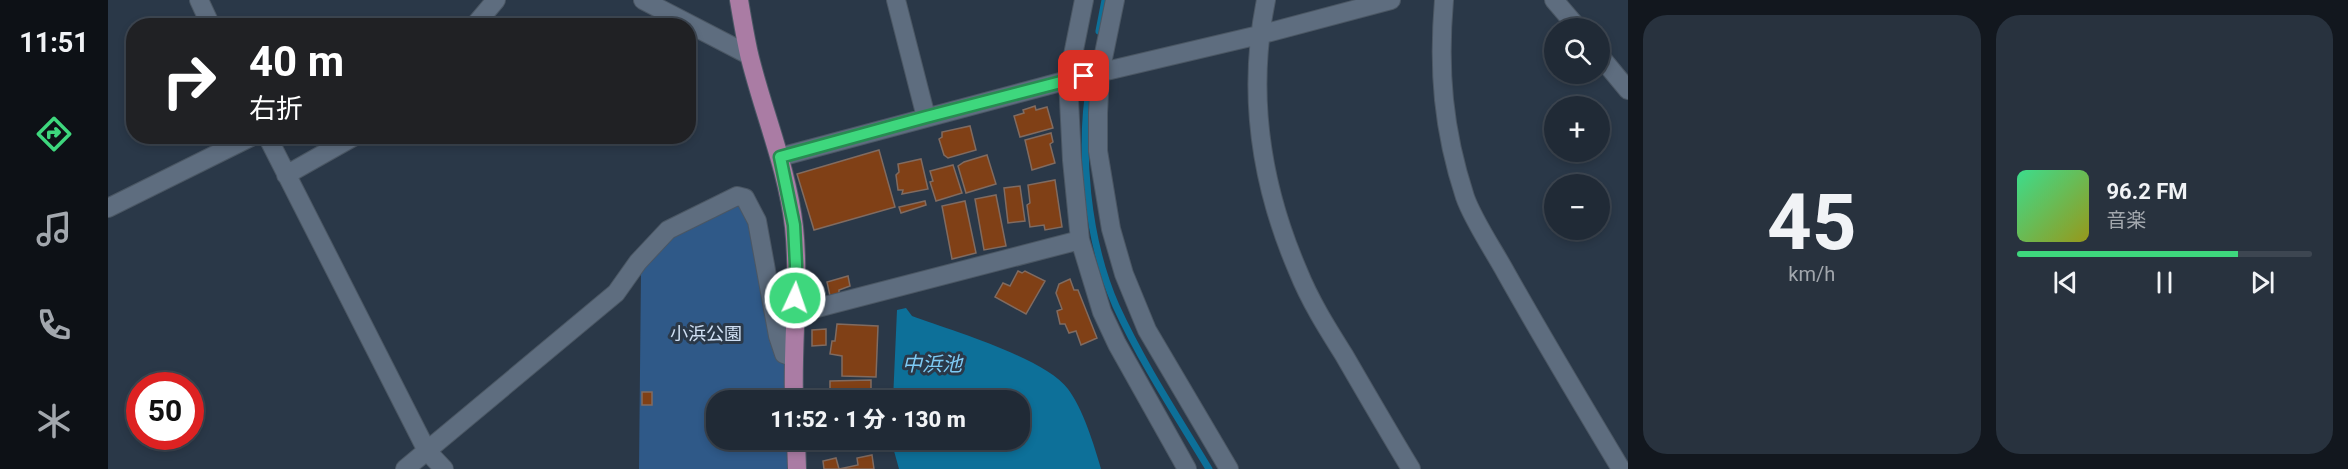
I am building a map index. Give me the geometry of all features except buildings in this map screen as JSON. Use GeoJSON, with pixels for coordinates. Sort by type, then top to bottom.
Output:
{"type":"FeatureCollection","features":[{"type":"Feature","properties":{"kind":"main road"},"geometry":{"type":"LineString","coordinates":[[739,0],[749,55],[780,157],[794,225],[796,265],[792,357],[794,390]]}},
{"type":"Feature","properties":{"kind":"main road"},"geometry":{"type":"LineString","coordinates":[[796,450],[797,469]]}},
{"type":"Feature","properties":{"kind":"street"},"geometry":{"type":"LineString","coordinates":[[199,0],[207,18]]}},
{"type":"Feature","properties":{"kind":"street"},"geometry":{"type":"LineString","coordinates":[[481,18],[496,0]]}},
{"type":"Feature","properties":{"kind":"street"},"geometry":{"type":"LineString","coordinates":[[643,0],[678,18]]}},
{"type":"Feature","properties":{"kind":"street"},"geometry":{"type":"LineString","coordinates":[[896,0],[926,117]]}},
{"type":"Feature","properties":{"kind":"street"},"geometry":{"type":"LineString","coordinates":[[1084,0],[1068,80],[1072,160],[1080,240],[1102,312],[1117,344],[1187,469]]}},
{"type":"Feature","properties":{"kind":"street"},"geometry":{"type":"LineString","coordinates":[[1115,0],[1100,73],[1098,151],[1111,229],[1124,274],[1147,330],[1229,469]]}},
{"type":"Feature","properties":{"kind":"street"},"geometry":{"type":"LineString","coordinates":[[1266,0],[1259,35],[1256,107],[1265,171],[1284,233],[1298,271],[1315,306],[1411,469]]}},
{"type":"Feature","properties":{"kind":"street"},"geometry":{"type":"LineString","coordinates":[[780,157],[1068,80],[1259,35],[1391,0]]}},
{"type":"Feature","properties":{"kind":"street"},"geometry":{"type":"LineString","coordinates":[[1444,0],[1441,34],[1442,91],[1449,136],[1466,200],[1555,360],[1621,469]]}},
{"type":"Feature","properties":{"kind":"street"},"geometry":{"type":"LineString","coordinates":[[1554,0],[1569,18]]}},
{"type":"Feature","properties":{"kind":"street"},"geometry":{"type":"LineString","coordinates":[[696,28],[749,55]]}},
{"type":"Feature","properties":{"kind":"street"},"geometry":{"type":"LineString","coordinates":[[1610,68],[1628,90]]}},
{"type":"Feature","properties":{"kind":"street"},"geometry":{"type":"LineString","coordinates":[[108,208],[237,144]]}},
{"type":"Feature","properties":{"kind":"street"},"geometry":{"type":"LineString","coordinates":[[271,144],[427,451],[444,469]]}},
{"type":"Feature","properties":{"kind":"street"},"geometry":{"type":"LineString","coordinates":[[286,175],[341,144]]}},
{"type":"Feature","properties":{"kind":"street"},"geometry":{"type":"LineString","coordinates":[[405,469],[616,293],[638,262],[668,230],[736,196],[745,198],[757,221],[778,336],[784,354],[792,357]]}},
{"type":"Feature","properties":{"kind":"street"},"geometry":{"type":"LineString","coordinates":[[794,314],[1080,240]]}},
{"type":"Feature","properties":{"kind":"green space","name":"小浜公園"},"geometry":{"type":"Polygon","coordinates":[[[737,202],[752,224],[785,363],[786,390],[706,390],[706,450],[787,450],[788,469],[639,469],[641,271],[672,233],[737,202]]]}},
{"type":"Feature","properties":{"kind":"water","name":"中浜池"},"geometry":{"type":"Polygon","coordinates":[[[906,308],[912,316],[996,346],[1039,366],[1056,378],[1068,389],[1083,417],[1101,469],[899,469],[894,450],[1030,450],[1030,390],[893,390],[897,310],[906,308]]]}},
{"type":"Feature","properties":{"kind":"waterway"},"geometry":{"type":"LineString","coordinates":[[1099,31],[1105,0]]}},
{"type":"Feature","properties":{"kind":"waterway"},"geometry":{"type":"LineString","coordinates":[[1091,78],[1085,134],[1088,194],[1098,253],[1106,280],[1137,348],[1209,469]]}},
{"type":"Feature","properties":{"kind":"route"},"geometry":{"type":"LineString","coordinates":[[795,298],[794,225],[780,157],[1084,76]]}}]}
